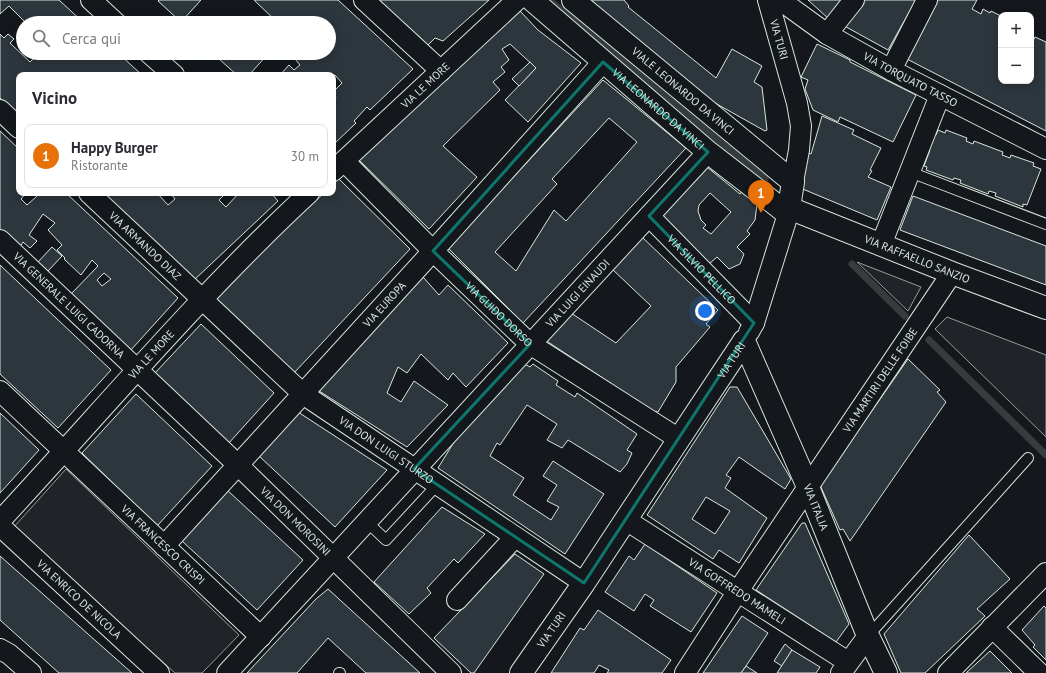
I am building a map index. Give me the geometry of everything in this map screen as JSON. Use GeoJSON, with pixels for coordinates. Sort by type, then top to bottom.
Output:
{"type":"FeatureCollection","features":[{"type":"Feature","properties":{"kind":"street"},"geometry":{"type":"LineString","coordinates":[[91,0],[108,16]]}},
{"type":"Feature","properties":{"kind":"street"},"geometry":{"type":"LineString","coordinates":[[364,0],[441,71]]}},
{"type":"Feature","properties":{"kind":"street","name":"VIA LE MORE"},"geometry":{"type":"LineString","coordinates":[[338,166],[518,0]]}},
{"type":"Feature","properties":{"kind":"street","name":"VIA LEONARDO DA VINCI"},"geometry":{"type":"LineString","coordinates":[[532,0],[708,152],[788,211]]}},
{"type":"Feature","properties":{"kind":"street","name":"VIALE LEONARDO DA VINCI"},"geometry":{"type":"LineString","coordinates":[[573,0],[793,182]]}},
{"type":"Feature","properties":{"kind":"street"},"geometry":{"type":"LineString","coordinates":[[827,34],[854,0]]}},
{"type":"Feature","properties":{"kind":"street"},"geometry":{"type":"LineString","coordinates":[[891,70],[927,0]]}},
{"type":"Feature","properties":{"kind":"street","name":"VIA TURI"},"geometry":{"type":"LineString","coordinates":[[521,673],[584,583],[749,332],[788,211],[799,150],[801,126],[779,1]]}},
{"type":"Feature","properties":{"kind":"street","name":"VIA TORQUATO TASSO"},"geometry":{"type":"LineString","coordinates":[[779,1],[827,34],[891,70],[1046,149]]}},
{"type":"Feature","properties":{"kind":"street"},"geometry":{"type":"LineString","coordinates":[[157,60],[171,72]]}},
{"type":"Feature","properties":{"kind":"street","name":"VIA EUROPA"},"geometry":{"type":"LineString","coordinates":[[164,546],[603,62]]}},
{"type":"Feature","properties":{"kind":"street"},"geometry":{"type":"LineString","coordinates":[[882,244],[940,95]]}},
{"type":"Feature","properties":{"kind":"street"},"geometry":{"type":"LineString","coordinates":[[0,110],[16,125]]}},
{"type":"Feature","properties":{"kind":"street","name":"VIA LUIGI EINAUDI"},"geometry":{"type":"LineString","coordinates":[[227,673],[708,152]]}},
{"type":"Feature","properties":{"kind":"street","name":"VIA GUIDO DORSO"},"geometry":{"type":"LineString","coordinates":[[338,166],[433,251],[530,344],[679,438]]}},
{"type":"Feature","properties":{"kind":"street","name":"VIA ARMANDO DIAZ"},"geometry":{"type":"LineString","coordinates":[[92,196],[202,299]]}},
{"type":"Feature","properties":{"kind":"street","name":"VIA LE MORE"},"geometry":{"type":"LineString","coordinates":[[0,521],[65,452],[202,299],[304,196]]}},
{"type":"Feature","properties":{"kind":"street","name":"VIA RAFFAELLO SANZIO"},"geometry":{"type":"LineString","coordinates":[[788,211],[882,244],[952,273],[1046,308]]}},
{"type":"Feature","properties":{"kind":"street","name":"VIA SILVIO PELLICO"},"geometry":{"type":"LineString","coordinates":[[649,216],[749,332]]}},
{"type":"Feature","properties":{"kind":"street","name":"VIA GENERALE LUIGI CADORNA"},"geometry":{"type":"LineString","coordinates":[[0,240],[138,370]]}},
{"type":"Feature","properties":{"kind":"street","name":"VIA MARTIRI DELLE FOIBE"},"geometry":{"type":"LineString","coordinates":[[685,673],[738,591],[952,273]]}},
{"type":"Feature","properties":{"kind":"street","name":"VIA DON LUIGI STURZO"},"geometry":{"type":"LineString","coordinates":[[202,299],[303,394],[584,583]]}},
{"type":"Feature","properties":{"kind":"street","name":"VIA ITALIA"},"geometry":{"type":"LineString","coordinates":[[749,332],[808,487],[868,636],[886,673]]}},
{"type":"Feature","properties":{"kind":"street","name":"VIA DON MOROSINI"},"geometry":{"type":"LineString","coordinates":[[138,370],[238,465],[451,673]]}},
{"type":"Feature","properties":{"kind":"street","name":"VIA FRANCESCO CRISPI"},"geometry":{"type":"LineString","coordinates":[[0,391],[261,637]]}},
{"type":"Feature","properties":{"kind":"street","name":"VIA GOFFREDO MAMELI"},"geometry":{"type":"LineString","coordinates":[[626,520],[738,591],[844,667]]}},
{"type":"Feature","properties":{"kind":"street","name":"VIA ENRICO DE NICOLA"},"geometry":{"type":"LineString","coordinates":[[0,526],[159,673]]}},
{"type":"Feature","properties":{"kind":"street"},"geometry":{"type":"LineString","coordinates":[[457,600],[515,537]]}},
{"type":"Feature","properties":{"kind":"street"},"geometry":{"type":"LineString","coordinates":[[948,673],[1046,573]]}},
{"type":"Feature","properties":{"kind":"street"},"geometry":{"type":"LineString","coordinates":[[992,627],[1039,673]]}},
{"type":"Feature","properties":{"kind":"street"},"geometry":{"type":"LineString","coordinates":[[844,667],[868,636]]}},
{"type":"Feature","properties":{"kind":"street"},"geometry":{"type":"LineString","coordinates":[[0,649],[9,654],[31,673]]}},
{"type":"Feature","properties":{"kind":"lane"},"geometry":{"type":"LineString","coordinates":[[910,172],[1046,224]]}},
{"type":"Feature","properties":{"kind":"lane"},"geometry":{"type":"LineString","coordinates":[[868,636],[1028,458]]}},
{"type":"Feature","properties":{"kind":"lane"},"geometry":{"type":"LineString","coordinates":[[367,522],[386,540],[437,485]]}},
{"type":"Feature","properties":{"kind":"highlighted area"},"geometry":{"type":"Polygon","coordinates":[[[603,62],[708,152],[649,216],[754,323],[584,583],[414,469],[530,344],[433,251],[603,62]]]}},
{"type":"Feature","properties":{"kind":"shaded area"},"geometry":{"type":"Polygon","coordinates":[[[857,262],[921,287],[908,311],[857,262]]]}},
{"type":"Feature","properties":{"kind":"shaded area"},"geometry":{"type":"Polygon","coordinates":[[[947,317],[1046,355],[1046,437],[935,329],[947,317]]]}},
{"type":"Feature","properties":{"kind":"shaded area"},"geometry":{"type":"Polygon","coordinates":[[[66,469],[239,635],[202,673],[175,673],[13,528],[66,469]]]}},
{"type":"Feature","properties":{"kind":"building"},"geometry":{"type":"Polygon","coordinates":[[[0,0],[59,0],[76,16],[19,16],[9,6],[0,14],[0,0]]]}},
{"type":"Feature","properties":{"kind":"building"},"geometry":{"type":"Polygon","coordinates":[[[201,0],[186,16],[174,16],[158,1],[201,0]]]}},
{"type":"Feature","properties":{"kind":"building"},"geometry":{"type":"Polygon","coordinates":[[[254,0],[338,0],[413,69],[370,110],[367,107],[354,121],[356,123],[336,142],[336,89],[342,83],[336,76],[336,72],[283,72],[289,65],[294,70],[300,65],[296,60],[336,60],[336,16],[271,16],[254,0]]]}},
{"type":"Feature","properties":{"kind":"building"},"geometry":{"type":"Polygon","coordinates":[[[379,0],[489,0],[443,41],[435,38],[428,45],[379,0]]]}},
{"type":"Feature","properties":{"kind":"building"},"geometry":{"type":"Polygon","coordinates":[[[585,0],[624,0],[629,6],[628,7],[716,78],[732,49],[762,66],[754,82],[762,87],[767,130],[765,131],[715,103],[585,0]]]}},
{"type":"Feature","properties":{"kind":"building"},"geometry":{"type":"Polygon","coordinates":[[[808,0],[846,0],[830,20],[808,0]]]}},
{"type":"Feature","properties":{"kind":"building"},"geometry":{"type":"Polygon","coordinates":[[[858,0],[916,0],[888,50],[839,23],[858,0]]]}},
{"type":"Feature","properties":{"kind":"building"},"geometry":{"type":"Polygon","coordinates":[[[937,0],[977,0],[972,9],[981,14],[983,9],[990,13],[991,11],[998,14],[998,84],[1034,84],[1034,39],[1035,37],[1046,42],[1046,131],[907,59],[937,0]]]}},
{"type":"Feature","properties":{"kind":"building"},"geometry":{"type":"Polygon","coordinates":[[[519,10],[538,30],[581,63],[528,122],[505,100],[536,68],[510,44],[502,49],[509,60],[501,67],[505,72],[493,82],[500,90],[443,146],[477,177],[429,229],[358,159],[519,10]]]}},
{"type":"Feature","properties":{"kind":"building"},"geometry":{"type":"Polygon","coordinates":[[[0,34],[4,38],[8,34],[14,39],[10,43],[16,49],[16,60],[28,60],[30,62],[32,60],[126,60],[139,72],[16,72],[16,113],[0,98],[0,34]]]}},
{"type":"Feature","properties":{"kind":"building"},"geometry":{"type":"Polygon","coordinates":[[[817,44],[916,95],[893,142],[840,117],[838,122],[813,110],[805,89],[808,80],[801,77],[817,44]]]}},
{"type":"Feature","properties":{"kind":"building"},"geometry":{"type":"Polygon","coordinates":[[[220,60],[263,60],[252,72],[234,72],[220,60]]]}},
{"type":"Feature","properties":{"kind":"building"},"geometry":{"type":"Polygon","coordinates":[[[530,62],[536,68],[519,86],[512,79],[530,62]]]}},
{"type":"Feature","properties":{"kind":"building"},"geometry":{"type":"Polygon","coordinates":[[[603,80],[686,148],[523,323],[448,248],[603,80]],[[609,118],[552,179],[557,184],[495,252],[516,271],[554,210],[566,221],[637,142],[609,118]]]}},
{"type":"Feature","properties":{"kind":"building"},"geometry":{"type":"Polygon","coordinates":[[[822,116],[854,130],[852,134],[881,148],[868,177],[891,187],[877,220],[798,187],[808,153],[811,154],[822,116]]]}},
{"type":"Feature","properties":{"kind":"building"},"geometry":{"type":"Polygon","coordinates":[[[938,130],[945,133],[946,130],[967,138],[966,141],[973,144],[974,141],[1003,152],[1002,155],[1010,158],[1011,155],[1034,163],[1033,166],[1041,169],[1027,205],[1023,204],[1023,207],[995,196],[996,193],[989,191],[988,194],[960,183],[961,180],[954,178],[953,180],[926,170],[927,167],[924,166],[930,150],[928,149],[934,134],[936,135],[938,130]]]}},
{"type":"Feature","properties":{"kind":"building"},"geometry":{"type":"Polygon","coordinates":[[[0,131],[16,146],[16,196],[24,196],[21,199],[27,205],[37,196],[69,196],[178,298],[130,351],[70,295],[98,266],[92,260],[81,275],[64,259],[65,258],[57,250],[62,245],[48,230],[55,223],[43,214],[29,235],[37,241],[30,248],[23,242],[19,248],[0,230],[0,131]],[[104,273],[97,280],[102,286],[111,279],[104,273]]]}},
{"type":"Feature","properties":{"kind":"building"},"geometry":{"type":"Polygon","coordinates":[[[707,167],[740,194],[742,191],[757,204],[755,220],[747,231],[750,234],[737,247],[744,254],[740,264],[729,269],[717,257],[709,264],[660,217],[707,167]],[[710,193],[699,205],[698,211],[701,220],[706,225],[703,228],[711,234],[731,212],[710,193]]]}},
{"type":"Feature","properties":{"kind":"building"},"geometry":{"type":"Polygon","coordinates":[[[339,179],[410,249],[293,374],[210,299],[321,196],[336,196],[336,182],[339,179]]]}},
{"type":"Feature","properties":{"kind":"building"},"geometry":{"type":"Polygon","coordinates":[[[104,196],[160,196],[168,205],[175,199],[173,196],[223,196],[219,200],[226,207],[236,196],[274,196],[278,201],[193,281],[104,196]]]}},
{"type":"Feature","properties":{"kind":"building"},"geometry":{"type":"Polygon","coordinates":[[[913,196],[1046,246],[1046,285],[900,230],[913,196]]]}},
{"type":"Feature","properties":{"kind":"building"},"geometry":{"type":"Polygon","coordinates":[[[641,236],[718,310],[706,324],[710,327],[676,367],[676,382],[658,412],[653,411],[545,340],[571,313],[616,343],[651,306],[611,268],[641,236]]]}},
{"type":"Feature","properties":{"kind":"building"},"geometry":{"type":"Polygon","coordinates":[[[52,247],[62,256],[48,271],[38,262],[52,247]]]}},
{"type":"Feature","properties":{"kind":"building"},"geometry":{"type":"Polygon","coordinates":[[[0,265],[111,370],[58,428],[0,374],[0,265]]]}},
{"type":"Feature","properties":{"kind":"building"},"geometry":{"type":"Polygon","coordinates":[[[423,277],[439,295],[448,285],[508,343],[466,387],[453,373],[448,380],[421,354],[407,373],[398,367],[387,393],[401,402],[414,381],[448,405],[407,447],[316,389],[423,277]]]}},
{"type":"Feature","properties":{"kind":"building"},"geometry":{"type":"Polygon","coordinates":[[[201,324],[274,393],[228,444],[154,374],[201,324]]]}},
{"type":"Feature","properties":{"kind":"building"},"geometry":{"type":"Polygon","coordinates":[[[908,359],[940,390],[937,392],[946,402],[850,541],[843,529],[840,530],[820,485],[908,359]]]}},
{"type":"Feature","properties":{"kind":"building"},"geometry":{"type":"Polygon","coordinates":[[[523,363],[530,367],[533,364],[558,381],[556,385],[575,397],[577,393],[637,434],[627,450],[632,453],[627,464],[620,472],[568,440],[562,448],[547,440],[557,424],[527,405],[500,445],[497,443],[490,456],[524,478],[513,495],[551,520],[559,507],[547,501],[557,485],[543,476],[553,461],[604,494],[565,554],[438,468],[467,421],[523,363]]]}},
{"type":"Feature","properties":{"kind":"building"},"geometry":{"type":"Polygon","coordinates":[[[730,387],[737,387],[791,479],[785,489],[739,457],[726,475],[731,478],[725,488],[767,518],[739,563],[719,550],[713,559],[647,515],[730,387]],[[706,497],[692,519],[715,534],[730,511],[706,497]]]}},
{"type":"Feature","properties":{"kind":"building"},"geometry":{"type":"Polygon","coordinates":[[[136,394],[212,466],[157,526],[82,453],[136,394]]]}},
{"type":"Feature","properties":{"kind":"building"},"geometry":{"type":"Polygon","coordinates":[[[298,412],[387,470],[335,527],[259,456],[298,412]]]}},
{"type":"Feature","properties":{"kind":"building"},"geometry":{"type":"Polygon","coordinates":[[[0,413],[39,450],[0,493],[0,413]]]}},
{"type":"Feature","properties":{"kind":"building"},"geometry":{"type":"Polygon","coordinates":[[[227,490],[303,560],[257,610],[182,541],[227,490]]]}},
{"type":"Feature","properties":{"kind":"building"},"geometry":{"type":"Polygon","coordinates":[[[442,507],[485,534],[458,563],[454,559],[427,588],[431,593],[409,614],[374,582],[442,507]]]}},
{"type":"Feature","properties":{"kind":"building"},"geometry":{"type":"Polygon","coordinates":[[[802,523],[805,523],[849,624],[836,642],[756,590],[802,523]]]}},
{"type":"Feature","properties":{"kind":"building"},"geometry":{"type":"Polygon","coordinates":[[[969,535],[1010,579],[977,609],[985,616],[925,673],[901,673],[884,634],[969,535]]]}},
{"type":"Feature","properties":{"kind":"building"},"geometry":{"type":"Polygon","coordinates":[[[645,544],[717,593],[691,632],[650,606],[654,600],[645,594],[634,611],[605,592],[629,556],[634,560],[645,544]]]}},
{"type":"Feature","properties":{"kind":"building"},"geometry":{"type":"Polygon","coordinates":[[[515,554],[544,574],[474,673],[471,673],[434,638],[515,554]]]}},
{"type":"Feature","properties":{"kind":"building"},"geometry":{"type":"Polygon","coordinates":[[[0,556],[132,673],[59,673],[0,620],[0,556]]]}},
{"type":"Feature","properties":{"kind":"building"},"geometry":{"type":"Polygon","coordinates":[[[328,589],[420,673],[366,673],[328,638],[297,673],[247,673],[316,599],[328,589]]]}},
{"type":"Feature","properties":{"kind":"building"},"geometry":{"type":"Polygon","coordinates":[[[1044,606],[1046,608],[1046,660],[1033,647],[1035,645],[1022,630],[1044,606]]]}},
{"type":"Feature","properties":{"kind":"building"},"geometry":{"type":"Polygon","coordinates":[[[598,610],[671,660],[662,673],[607,673],[609,670],[599,665],[594,673],[551,673],[580,628],[584,630],[598,610]]]}},
{"type":"Feature","properties":{"kind":"building"},"geometry":{"type":"Polygon","coordinates":[[[742,616],[768,633],[746,666],[741,673],[703,673],[742,616]]]}},
{"type":"Feature","properties":{"kind":"building"},"geometry":{"type":"Polygon","coordinates":[[[785,644],[792,650],[782,666],[774,661],[785,644]]]}},
{"type":"Feature","properties":{"kind":"building"},"geometry":{"type":"Polygon","coordinates":[[[792,650],[820,667],[816,673],[777,673],[792,650]]]}},
{"type":"Feature","properties":{"kind":"building"},"geometry":{"type":"Polygon","coordinates":[[[990,651],[1012,673],[966,673],[990,651]]]}},
{"type":"Feature","properties":{"kind":"building"},"geometry":{"type":"Polygon","coordinates":[[[746,666],[757,673],[741,673],[746,666]]]}},
{"type":"Feature","properties":{"kind":"waterway"},"geometry":{"type":"LineString","coordinates":[[549,0],[765,179]]}},
{"type":"Feature","properties":{"kind":"waterway"},"geometry":{"type":"LineString","coordinates":[[852,264],[905,316]]}},
{"type":"Feature","properties":{"kind":"waterway"},"geometry":{"type":"LineString","coordinates":[[929,340],[1046,455]]}},
{"type":"Feature","properties":{"kind":"place","name":"Happy Burger"},"geometry":{"type":"Point","coordinates":[761,213]}}]}
